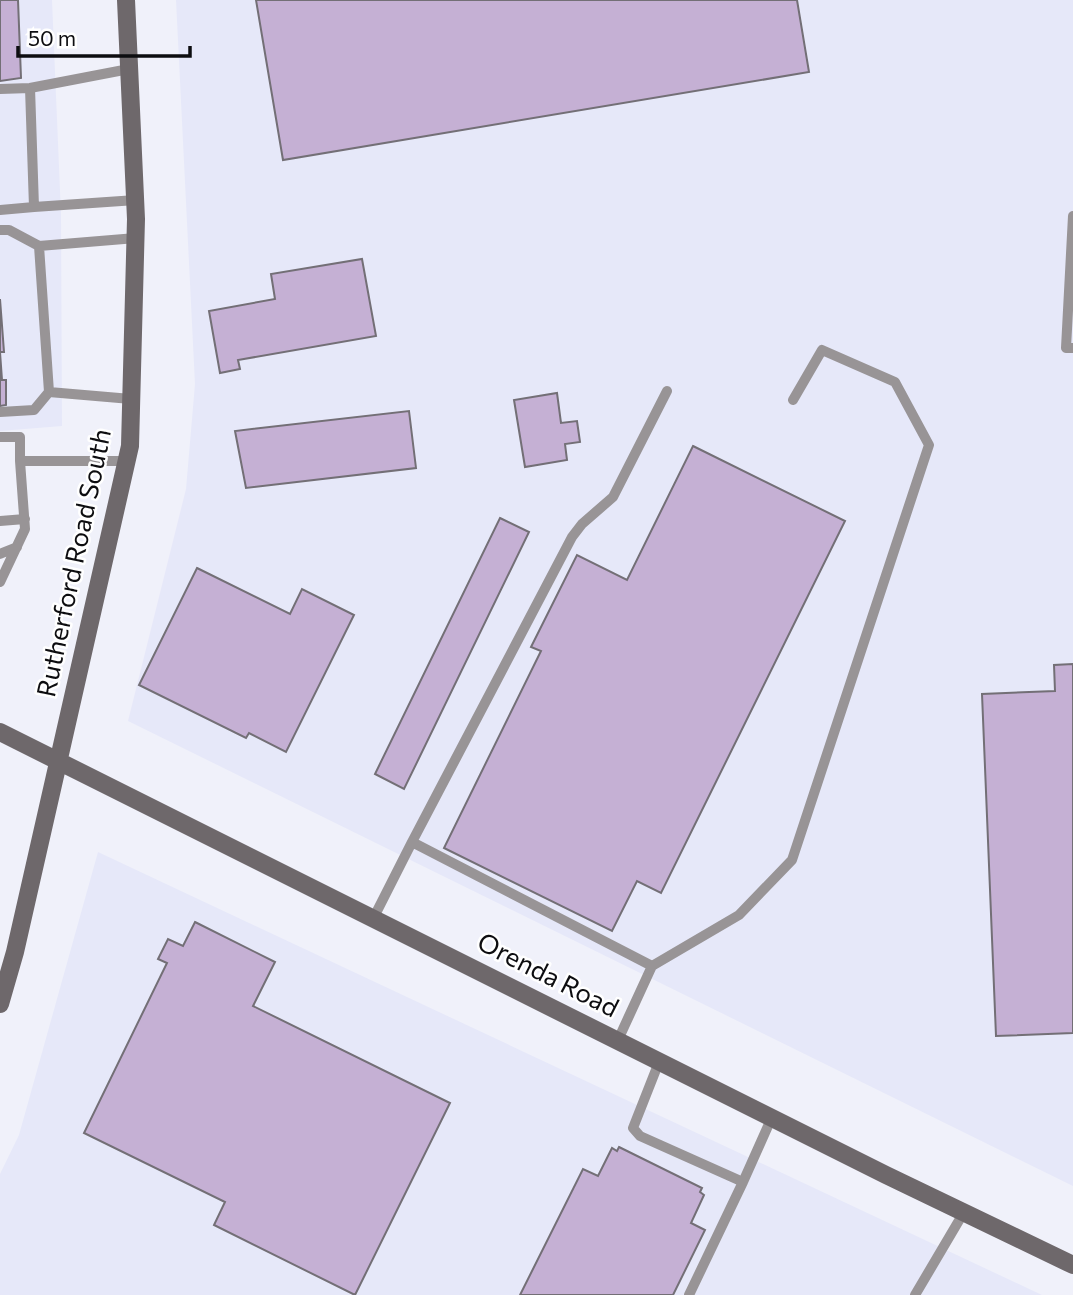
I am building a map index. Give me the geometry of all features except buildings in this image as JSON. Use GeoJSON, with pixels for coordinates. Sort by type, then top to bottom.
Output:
{"type":"FeatureCollection","features":[{"type":"Feature","properties":{"kind":"street","name":"Rutherford Road South"},"geometry":{"type":"LineString","coordinates":[[0,1004],[15,952],[127,461],[136,200],[126,0]]}},
{"type":"Feature","properties":{"kind":"street","name":"Orenda Road"},"geometry":{"type":"LineString","coordinates":[[0,732],[58,758],[659,1062],[1073,1265]]}},
{"type":"Feature","properties":{"kind":"lane"},"geometry":{"type":"LineString","coordinates":[[0,89],[30,88],[129,69]]}},
{"type":"Feature","properties":{"kind":"lane"},"geometry":{"type":"LineString","coordinates":[[30,88],[34,207]]}},
{"type":"Feature","properties":{"kind":"lane"},"geometry":{"type":"LineString","coordinates":[[0,210],[136,200]]}},
{"type":"Feature","properties":{"kind":"lane"},"geometry":{"type":"LineString","coordinates":[[1073,216],[1066,348],[1073,348]]}},
{"type":"Feature","properties":{"kind":"lane"},"geometry":{"type":"LineString","coordinates":[[0,230],[9,230],[39,246],[136,238]]}},
{"type":"Feature","properties":{"kind":"lane"},"geometry":{"type":"LineString","coordinates":[[0,412],[34,410],[49,391],[39,246]]}},
{"type":"Feature","properties":{"kind":"lane"},"geometry":{"type":"LineString","coordinates":[[618,1040],[652,966],[739,915],[792,860],[929,444],[895,382],[822,350],[793,400]]}},
{"type":"Feature","properties":{"kind":"lane"},"geometry":{"type":"LineString","coordinates":[[49,391],[131,399]]}},
{"type":"Feature","properties":{"kind":"lane"},"geometry":{"type":"LineString","coordinates":[[374,917],[572,537],[582,524],[613,497],[667,391]]}},
{"type":"Feature","properties":{"kind":"lane"},"geometry":{"type":"LineString","coordinates":[[0,437],[20,438],[25,519],[25,528],[0,582]]}},
{"type":"Feature","properties":{"kind":"lane"},"geometry":{"type":"LineString","coordinates":[[20,461],[127,461]]}},
{"type":"Feature","properties":{"kind":"lane"},"geometry":{"type":"LineString","coordinates":[[0,521],[25,519]]}},
{"type":"Feature","properties":{"kind":"lane"},"geometry":{"type":"LineString","coordinates":[[0,554],[17,547]]}},
{"type":"Feature","properties":{"kind":"lane"},"geometry":{"type":"LineString","coordinates":[[412,842],[652,966]]}},
{"type":"Feature","properties":{"kind":"lane"},"geometry":{"type":"LineString","coordinates":[[659,1062],[633,1128],[640,1136],[743,1182]]}},
{"type":"Feature","properties":{"kind":"lane"},"geometry":{"type":"LineString","coordinates":[[689,1295],[772,1117]]}},
{"type":"Feature","properties":{"kind":"lane"},"geometry":{"type":"LineString","coordinates":[[915,1295],[964,1212]]}},
{"type":"Feature","properties":{"kind":"shaded area"},"geometry":{"type":"Polygon","coordinates":[[[0,0],[52,0],[61,215],[62,426],[0,431],[0,0]]]}},
{"type":"Feature","properties":{"kind":"shaded area"},"geometry":{"type":"Polygon","coordinates":[[[176,0],[1073,0],[1073,1186],[128,721],[186,489],[195,384],[176,0]]]}},
{"type":"Feature","properties":{"kind":"shaded area"},"geometry":{"type":"Polygon","coordinates":[[[98,852],[1042,1295],[0,1295],[0,1174],[19,1135],[98,852]]]}}]}
